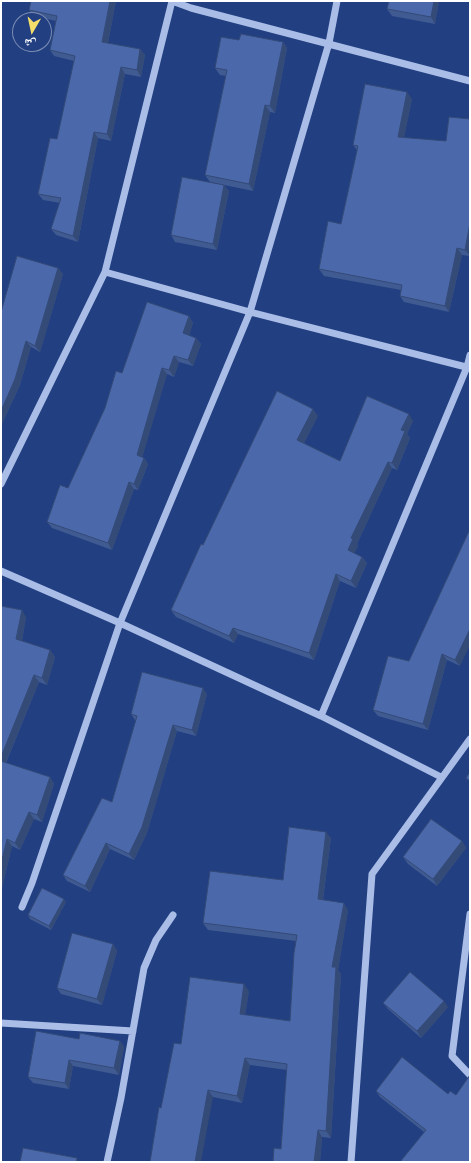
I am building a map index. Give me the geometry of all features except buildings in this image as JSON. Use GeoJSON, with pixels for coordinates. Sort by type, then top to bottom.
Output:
{"type":"FeatureCollection","features":[{"type":"Feature","properties":{"kind":"street"},"geometry":{"type":"LineString","coordinates":[[1,484],[105,272],[172,1],[191,4],[470,81]]}},
{"type":"Feature","properties":{"kind":"street"},"geometry":{"type":"LineString","coordinates":[[22,907],[32,883],[120,623],[250,312],[329,43],[337,1]]}},
{"type":"Feature","properties":{"kind":"street"},"geometry":{"type":"LineString","coordinates":[[105,272],[250,312],[468,367]]}},
{"type":"Feature","properties":{"kind":"street"},"geometry":{"type":"LineString","coordinates":[[321,716],[468,367],[470,355]]}},
{"type":"Feature","properties":{"kind":"street"},"geometry":{"type":"LineString","coordinates":[[1,571],[120,623],[321,716],[441,777]]}},
{"type":"Feature","properties":{"kind":"street"},"geometry":{"type":"LineString","coordinates":[[351,1162],[372,874],[470,739]]}},
{"type":"Feature","properties":{"kind":"street"},"geometry":{"type":"LineString","coordinates":[[470,914],[452,1056],[470,1075]]}},
{"type":"Feature","properties":{"kind":"street"},"geometry":{"type":"LineString","coordinates":[[106,1162],[121,1098],[144,968],[156,940],[174,915]]}},
{"type":"Feature","properties":{"kind":"street"},"geometry":{"type":"LineString","coordinates":[[1,1032],[2,1024],[133,1031]]}}]}
